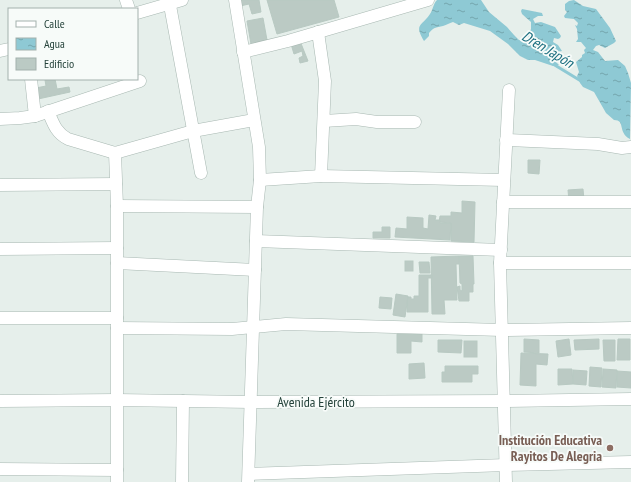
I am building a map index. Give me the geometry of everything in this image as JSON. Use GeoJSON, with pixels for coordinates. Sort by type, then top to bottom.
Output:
{"type":"FeatureCollection","features":[{"type":"Feature","properties":{"kind":"street"},"geometry":{"type":"LineString","coordinates":[[138,13],[169,2],[182,0]]}},
{"type":"Feature","properties":{"kind":"street"},"geometry":{"type":"LineString","coordinates":[[235,0],[258,147],[260,180],[257,207],[249,478],[506,465],[631,462]]}},
{"type":"Feature","properties":{"kind":"street"},"geometry":{"type":"LineString","coordinates":[[244,52],[318,32],[392,5],[428,0]]}},
{"type":"Feature","properties":{"kind":"street"},"geometry":{"type":"LineString","coordinates":[[169,2],[200,173]]}},
{"type":"Feature","properties":{"kind":"street"},"geometry":{"type":"LineString","coordinates":[[318,32],[325,81],[321,176]]}},
{"type":"Feature","properties":{"kind":"street"},"geometry":{"type":"LineString","coordinates":[[30,80],[35,116]]}},
{"type":"Feature","properties":{"kind":"street"},"geometry":{"type":"LineString","coordinates":[[0,120],[35,116],[48,110],[140,81]]}},
{"type":"Feature","properties":{"kind":"street"},"geometry":{"type":"LineString","coordinates":[[506,482],[500,263],[509,90]]}},
{"type":"Feature","properties":{"kind":"street"},"geometry":{"type":"LineString","coordinates":[[48,110],[55,129],[62,136],[115,153],[193,131],[254,120]]}},
{"type":"Feature","properties":{"kind":"street"},"geometry":{"type":"LineString","coordinates":[[324,121],[356,119],[377,122],[415,122]]}},
{"type":"Feature","properties":{"kind":"street"},"geometry":{"type":"LineString","coordinates":[[506,140],[598,144],[622,148],[631,147]]}},
{"type":"Feature","properties":{"kind":"street"},"geometry":{"type":"LineString","coordinates":[[0,468],[117,476],[117,206],[115,153]]}},
{"type":"Feature","properties":{"kind":"street"},"geometry":{"type":"LineString","coordinates":[[260,180],[321,176],[504,180]]}},
{"type":"Feature","properties":{"kind":"street"},"geometry":{"type":"LineString","coordinates":[[0,185],[116,184]]}},
{"type":"Feature","properties":{"kind":"street"},"geometry":{"type":"LineString","coordinates":[[503,202],[631,202]]}},
{"type":"Feature","properties":{"kind":"street"},"geometry":{"type":"LineString","coordinates":[[117,206],[257,207]]}},
{"type":"Feature","properties":{"kind":"street"},"geometry":{"type":"LineString","coordinates":[[256,241],[501,250]]}},
{"type":"Feature","properties":{"kind":"street"},"geometry":{"type":"LineString","coordinates":[[0,249],[117,248]]}},
{"type":"Feature","properties":{"kind":"street"},"geometry":{"type":"LineString","coordinates":[[117,263],[255,270]]}},
{"type":"Feature","properties":{"kind":"street"},"geometry":{"type":"LineString","coordinates":[[500,263],[631,263]]}},
{"type":"Feature","properties":{"kind":"street"},"geometry":{"type":"LineString","coordinates":[[0,318],[232,329],[286,324],[502,330],[631,328]]}},
{"type":"Feature","properties":{"kind":"street","name":"Avenida Ejército"},"geometry":{"type":"LineString","coordinates":[[0,401],[117,400],[251,402],[631,399]]}},
{"type":"Feature","properties":{"kind":"street"},"geometry":{"type":"LineString","coordinates":[[182,482],[183,401]]}},
{"type":"Feature","properties":{"kind":"water"},"geometry":{"type":"Polygon","coordinates":[[[437,0],[481,0],[489,12],[507,27],[519,40],[526,42],[531,29],[531,22],[522,14],[522,9],[542,13],[543,16],[538,16],[533,19],[535,23],[541,22],[555,27],[561,36],[558,39],[554,38],[553,42],[558,45],[562,51],[557,52],[553,56],[559,65],[553,66],[535,60],[528,60],[520,56],[508,44],[490,31],[464,23],[459,25],[453,22],[434,28],[424,41],[419,28],[432,11],[437,0]]]}},
{"type":"Feature","properties":{"kind":"water"},"geometry":{"type":"Polygon","coordinates":[[[574,0],[583,6],[596,9],[610,28],[616,41],[605,48],[599,45],[596,46],[593,50],[598,52],[605,61],[618,60],[625,66],[628,73],[631,83],[630,139],[622,130],[620,122],[614,120],[606,113],[594,92],[583,87],[577,76],[579,72],[576,62],[585,53],[584,50],[586,48],[581,42],[576,42],[578,39],[575,25],[577,26],[578,23],[574,19],[565,18],[564,16],[567,12],[565,10],[565,4],[574,0]]]}},
{"type":"Feature","properties":{"kind":"building"},"geometry":{"type":"Polygon","coordinates":[[[239,0],[259,0],[261,12],[252,14],[249,4],[240,6],[239,0]]]}},
{"type":"Feature","properties":{"kind":"building"},"geometry":{"type":"Polygon","coordinates":[[[267,0],[334,0],[339,17],[277,34],[267,0]]]}},
{"type":"Feature","properties":{"kind":"building"},"geometry":{"type":"Polygon","coordinates":[[[263,18],[267,40],[251,44],[247,21],[263,18]]]}},
{"type":"Feature","properties":{"kind":"building"},"geometry":{"type":"Polygon","coordinates":[[[300,41],[308,61],[300,63],[299,58],[303,56],[302,51],[294,54],[291,44],[300,41]]]}},
{"type":"Feature","properties":{"kind":"building"},"geometry":{"type":"Polygon","coordinates":[[[45,80],[55,80],[57,89],[69,87],[70,92],[38,99],[36,88],[46,86],[45,80]]]}},
{"type":"Feature","properties":{"kind":"building"},"geometry":{"type":"Polygon","coordinates":[[[528,160],[540,160],[539,174],[528,173],[528,160]]]}},
{"type":"Feature","properties":{"kind":"building"},"geometry":{"type":"Polygon","coordinates":[[[583,189],[584,200],[569,201],[568,190],[583,189]]]}},
{"type":"Feature","properties":{"kind":"building"},"geometry":{"type":"Polygon","coordinates":[[[462,201],[475,202],[474,242],[451,241],[451,223],[439,222],[440,216],[451,216],[451,212],[462,213],[462,201]]]}},
{"type":"Feature","properties":{"kind":"building"},"geometry":{"type":"Polygon","coordinates":[[[429,215],[436,216],[435,220],[440,220],[440,223],[451,223],[450,240],[395,237],[396,228],[407,229],[407,217],[423,218],[423,228],[428,229],[429,215]]]}},
{"type":"Feature","properties":{"kind":"building"},"geometry":{"type":"Polygon","coordinates":[[[382,227],[390,227],[390,238],[373,238],[373,232],[382,232],[382,227]]]}},
{"type":"Feature","properties":{"kind":"building"},"geometry":{"type":"Polygon","coordinates":[[[459,256],[473,256],[474,284],[473,292],[469,292],[469,301],[459,301],[457,287],[460,286],[460,290],[462,291],[462,284],[460,283],[459,256]]]}},
{"type":"Feature","properties":{"kind":"building"},"geometry":{"type":"Polygon","coordinates":[[[459,256],[459,264],[456,264],[457,300],[444,300],[445,314],[432,314],[431,257],[459,256]]]}},
{"type":"Feature","properties":{"kind":"building"},"geometry":{"type":"Polygon","coordinates":[[[405,261],[413,261],[413,271],[405,271],[405,261]]]}},
{"type":"Feature","properties":{"kind":"building"},"geometry":{"type":"Polygon","coordinates":[[[419,262],[429,262],[430,273],[420,273],[419,262]]]}},
{"type":"Feature","properties":{"kind":"building"},"geometry":{"type":"Polygon","coordinates":[[[419,275],[432,275],[432,278],[428,278],[428,312],[407,312],[407,297],[414,299],[414,296],[419,296],[419,275]]]}},
{"type":"Feature","properties":{"kind":"building"},"geometry":{"type":"Polygon","coordinates":[[[396,294],[408,296],[405,317],[393,315],[396,294]]]}},
{"type":"Feature","properties":{"kind":"building"},"geometry":{"type":"Polygon","coordinates":[[[380,297],[392,298],[391,309],[379,308],[380,297]]]}},
{"type":"Feature","properties":{"kind":"building"},"geometry":{"type":"Polygon","coordinates":[[[397,334],[422,334],[422,342],[411,341],[411,353],[397,353],[397,334]]]}},
{"type":"Feature","properties":{"kind":"building"},"geometry":{"type":"Polygon","coordinates":[[[524,339],[539,340],[539,353],[524,352],[524,339]]]}},
{"type":"Feature","properties":{"kind":"building"},"geometry":{"type":"Polygon","coordinates":[[[569,339],[571,355],[558,357],[556,341],[569,339]]]}},
{"type":"Feature","properties":{"kind":"building"},"geometry":{"type":"Polygon","coordinates":[[[599,339],[599,349],[575,350],[574,340],[599,339]]]}},
{"type":"Feature","properties":{"kind":"building"},"geometry":{"type":"Polygon","coordinates":[[[618,339],[630,339],[630,360],[617,360],[618,339]]]}},
{"type":"Feature","properties":{"kind":"building"},"geometry":{"type":"Polygon","coordinates":[[[438,340],[462,340],[461,353],[438,352],[438,340]]]}},
{"type":"Feature","properties":{"kind":"building"},"geometry":{"type":"Polygon","coordinates":[[[603,340],[615,340],[615,361],[604,361],[603,340]]]}},
{"type":"Feature","properties":{"kind":"building"},"geometry":{"type":"Polygon","coordinates":[[[464,341],[477,341],[477,357],[464,357],[464,341]]]}},
{"type":"Feature","properties":{"kind":"building"},"geometry":{"type":"Polygon","coordinates":[[[521,353],[548,354],[547,365],[536,364],[536,386],[520,385],[521,353]]]}},
{"type":"Feature","properties":{"kind":"building"},"geometry":{"type":"Polygon","coordinates":[[[424,363],[425,378],[409,379],[409,364],[424,363]]]}},
{"type":"Feature","properties":{"kind":"building"},"geometry":{"type":"Polygon","coordinates":[[[445,366],[478,366],[478,374],[472,374],[472,382],[442,382],[442,372],[445,372],[445,366]]]}},
{"type":"Feature","properties":{"kind":"building"},"geometry":{"type":"Polygon","coordinates":[[[590,367],[602,368],[601,387],[589,386],[590,367]]]}},
{"type":"Feature","properties":{"kind":"building"},"geometry":{"type":"Polygon","coordinates":[[[558,369],[572,369],[573,384],[558,385],[558,369]]]}},
{"type":"Feature","properties":{"kind":"building"},"geometry":{"type":"Polygon","coordinates":[[[603,369],[617,370],[616,388],[602,387],[603,369]]]}},
{"type":"Feature","properties":{"kind":"building"},"geometry":{"type":"Polygon","coordinates":[[[573,370],[587,371],[586,385],[573,384],[573,370]]]}},
{"type":"Feature","properties":{"kind":"building"},"geometry":{"type":"Polygon","coordinates":[[[617,371],[631,372],[631,388],[617,387],[617,371]]]}},
{"type":"Feature","properties":{"kind":"waterway","name":"Dren Japón"},"geometry":{"type":"LineString","coordinates":[[553,64],[581,81]]}},
{"type":"Feature","properties":{"kind":"place","name":"Institución Educativa Rayitos De Alegria"},"geometry":{"type":"Point","coordinates":[610,448]}}]}
